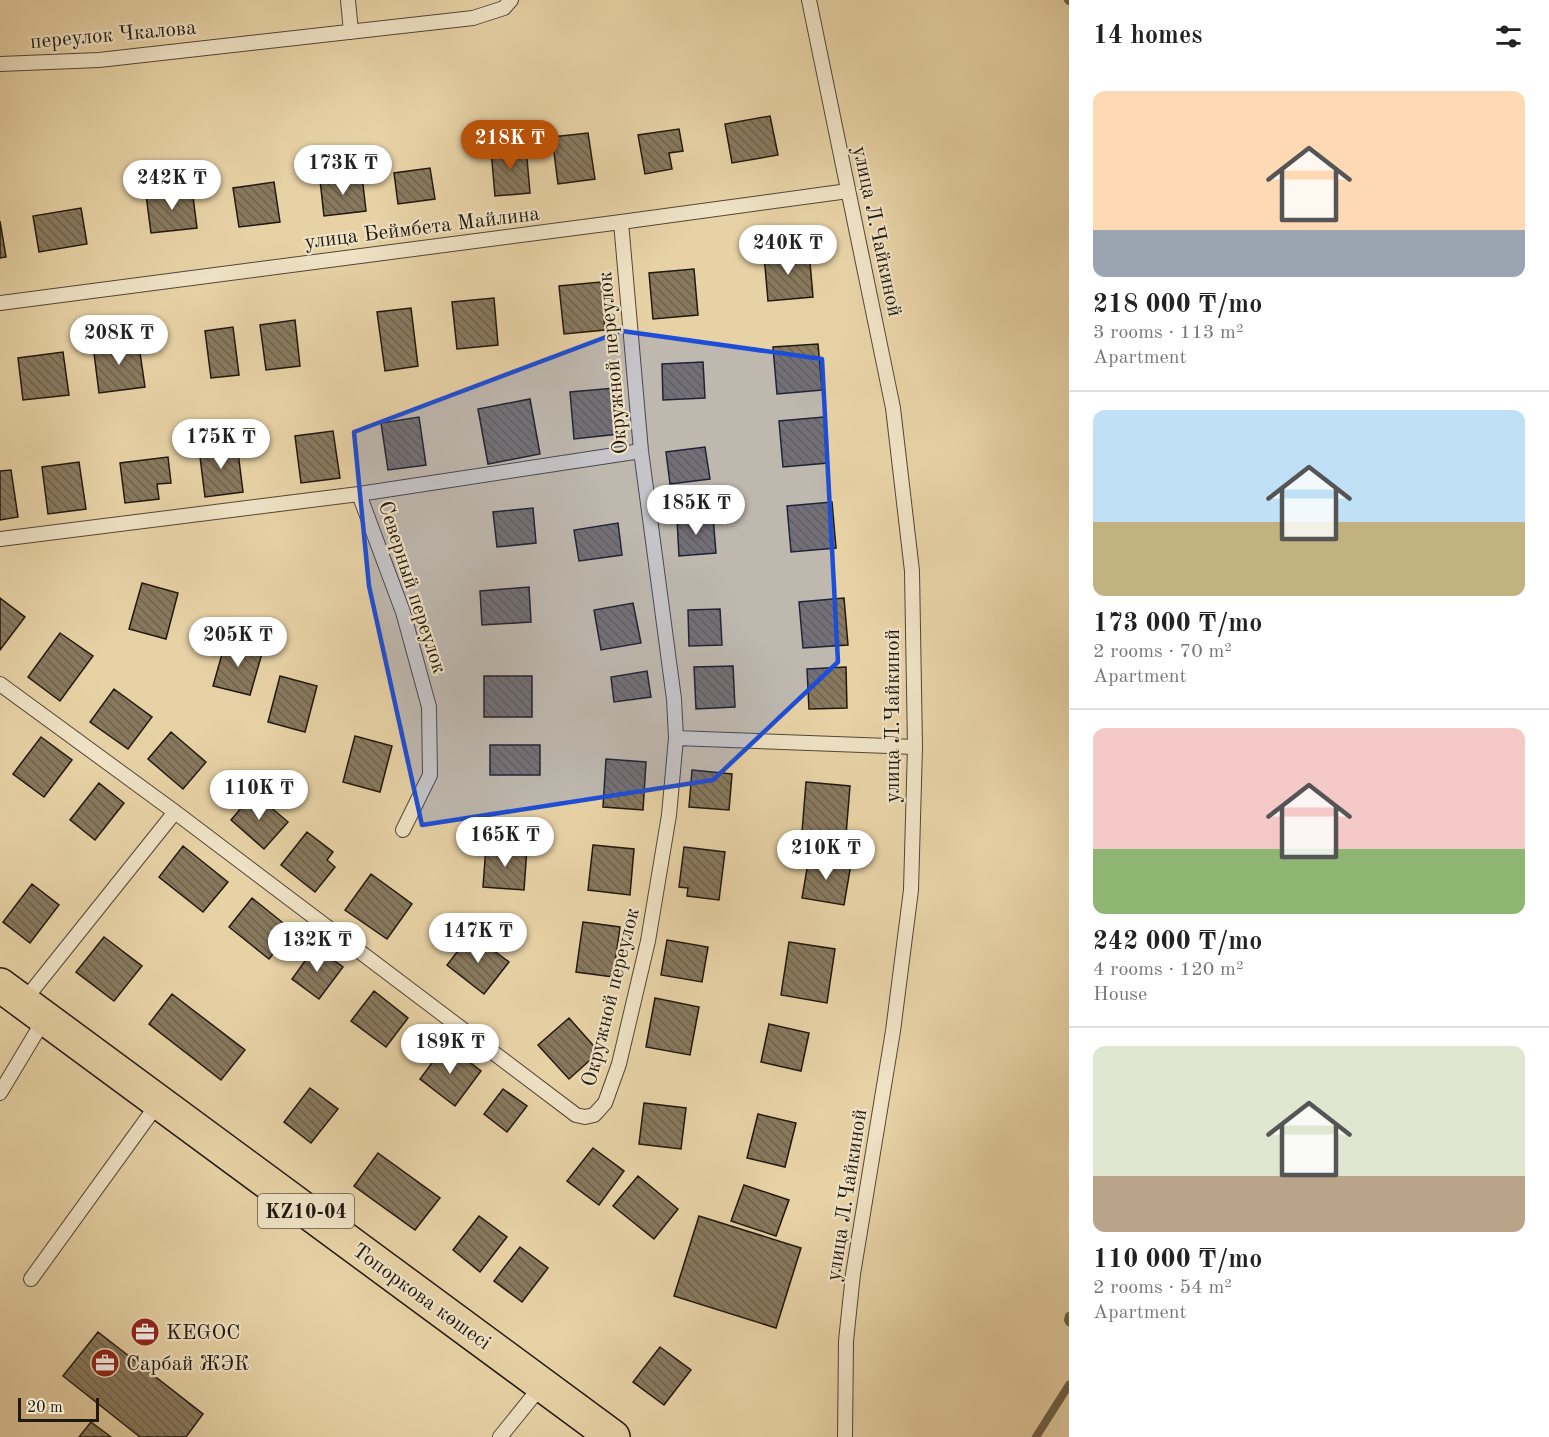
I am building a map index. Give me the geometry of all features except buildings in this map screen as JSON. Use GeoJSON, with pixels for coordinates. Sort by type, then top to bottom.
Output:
{"type":"FeatureCollection","features":[{"type":"Feature","properties":{"kind":"highway","name":"Топоркова көшесі"},"geometry":{"type":"LineString","coordinates":[[23,1002],[613,1437]]}},
{"type":"Feature","properties":{"kind":"lane"},"geometry":{"type":"LineString","coordinates":[[348,0],[351,32]]}},
{"type":"Feature","properties":{"kind":"lane","name":"переулок Чкалова"},"geometry":{"type":"LineString","coordinates":[[0,64],[99,60],[473,18],[504,8],[511,0]]}},
{"type":"Feature","properties":{"kind":"lane","name":"улица Л.Чайкиной"},"geometry":{"type":"LineString","coordinates":[[809,0],[893,408],[912,571],[915,747],[911,891],[893,1031],[853,1274],[846,1341],[845,1437]]}},
{"type":"Feature","properties":{"kind":"lane","name":"улица Беймбета Майлина"},"geometry":{"type":"LineString","coordinates":[[0,303],[848,191]]}},
{"type":"Feature","properties":{"kind":"lane","name":"Окружной переулок"},"geometry":{"type":"LineString","coordinates":[[0,684],[175,812],[576,1115],[585,1117],[594,1115],[605,1103],[619,1064],[648,941],[669,815],[676,738],[674,699],[640,451],[621,222]]}},
{"type":"Feature","properties":{"kind":"lane","name":"Северный переулок"},"geometry":{"type":"LineString","coordinates":[[0,539],[359,494],[640,451]]}},
{"type":"Feature","properties":{"kind":"lane","name":"Северный переулок"},"geometry":{"type":"LineString","coordinates":[[359,494],[403,612],[429,707],[430,775],[403,830]]}},
{"type":"Feature","properties":{"kind":"lane"},"geometry":{"type":"LineString","coordinates":[[676,738],[915,747]]}},
{"type":"Feature","properties":{"kind":"lane"},"geometry":{"type":"LineString","coordinates":[[0,1094],[23,1002],[175,812]]}},
{"type":"Feature","properties":{"kind":"lane"},"geometry":{"type":"LineString","coordinates":[[31,1279],[159,1102]]}},
{"type":"Feature","properties":{"kind":"lane"},"geometry":{"type":"LineString","coordinates":[[500,1437],[542,1385]]}},
{"type":"Feature","properties":{"kind":"highlighted area"},"geometry":{"type":"Polygon","coordinates":[[[622,331],[822,359],[838,662],[713,780],[422,825],[369,586],[354,432],[622,331]]]}},
{"type":"Feature","properties":{"kind":"waterway"},"geometry":{"type":"LineString","coordinates":[[1069,1316],[1069,1322]]}},
{"type":"Feature","properties":{"kind":"waterway"},"geometry":{"type":"LineString","coordinates":[[1036,1437],[1069,1385]]}},
{"type":"Feature","properties":{"kind":"place","name":"KEGOC"},"geometry":{"type":"Point","coordinates":[145,1332]}},
{"type":"Feature","properties":{"kind":"place","name":"Сарбай ЖЭК"},"geometry":{"type":"Point","coordinates":[105,1363]}}]}
